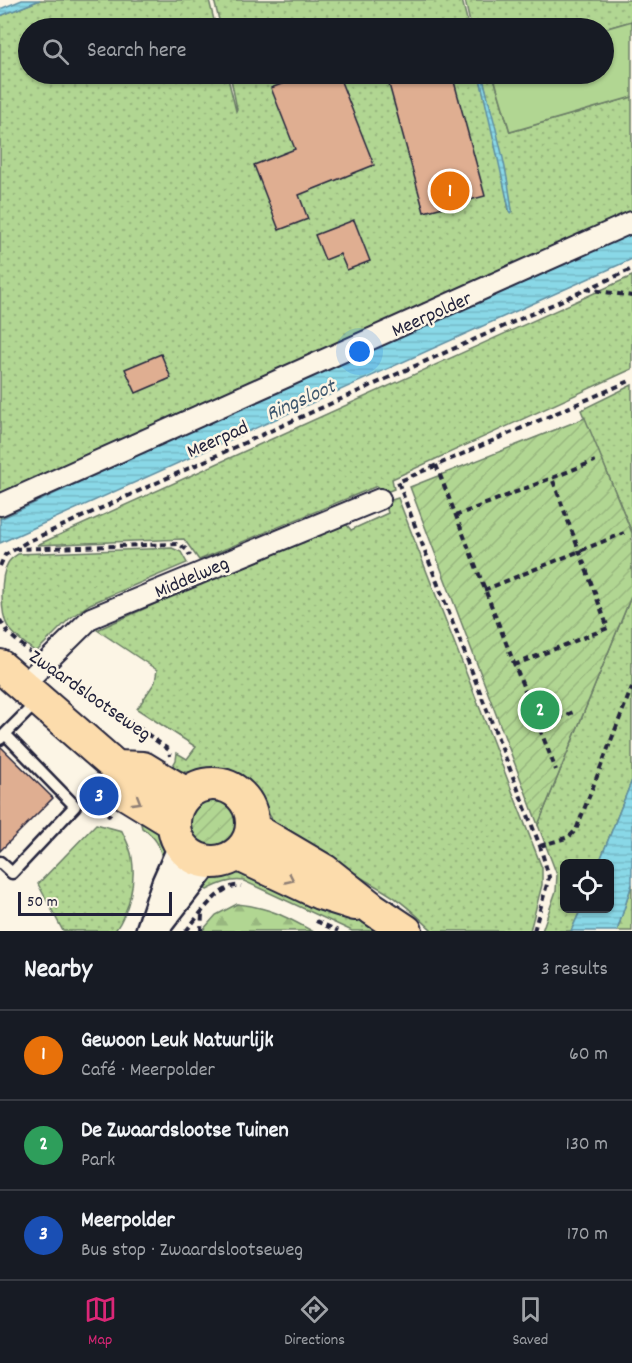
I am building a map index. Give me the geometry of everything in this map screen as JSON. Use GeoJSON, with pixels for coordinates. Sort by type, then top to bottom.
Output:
{"type":"FeatureCollection","features":[{"type":"Feature","properties":{"kind":"main road","name":"Zwaardslootseweg"},"geometry":{"type":"LineString","coordinates":[[21,684],[116,766],[125,793],[188,844]]}},
{"type":"Feature","properties":{"kind":"main road","name":"Zwaardslootseweg"},"geometry":{"type":"LineString","coordinates":[[116,766],[143,768],[186,794]]}},
{"type":"Feature","properties":{"kind":"main road"},"geometry":{"type":"LineString","coordinates":[[205,784],[216,784],[236,791],[249,807],[244,841],[218,862],[188,844],[177,807],[186,794],[205,784]]}},
{"type":"Feature","properties":{"kind":"main road"},"geometry":{"type":"LineString","coordinates":[[244,841],[320,893],[373,909],[406,931]]}},
{"type":"Feature","properties":{"kind":"street","name":"Meerpolder"},"geometry":{"type":"LineString","coordinates":[[0,505],[632,222]]}},
{"type":"Feature","properties":{"kind":"street","name":"Middelweg"},"geometry":{"type":"LineString","coordinates":[[21,684],[45,664],[91,618],[380,499]]}},
{"type":"Feature","properties":{"kind":"street"},"geometry":{"type":"LineString","coordinates":[[151,931],[166,883],[188,844]]}},
{"type":"Feature","properties":{"kind":"lane"},"geometry":{"type":"LineString","coordinates":[[0,862],[12,873],[75,806],[3,736],[21,684]]}},
{"type":"Feature","properties":{"kind":"path","name":"Meerpad"},"geometry":{"type":"LineString","coordinates":[[0,566],[5,555],[13,549],[170,476],[632,269]]}},
{"type":"Feature","properties":{"kind":"path"},"geometry":{"type":"LineString","coordinates":[[585,289],[632,296]]}},
{"type":"Feature","properties":{"kind":"path"},"geometry":{"type":"LineString","coordinates":[[534,931],[549,877],[540,846],[398,482],[632,380]]}},
{"type":"Feature","properties":{"kind":"path"},"geometry":{"type":"LineString","coordinates":[[454,516],[595,461]]}},
{"type":"Feature","properties":{"kind":"path"},"geometry":{"type":"LineString","coordinates":[[436,465],[454,516],[556,770]]}},
{"type":"Feature","properties":{"kind":"path"},"geometry":{"type":"LineString","coordinates":[[514,665],[608,628],[552,478]]}},
{"type":"Feature","properties":{"kind":"path"},"geometry":{"type":"LineString","coordinates":[[484,590],[624,532]]}},
{"type":"Feature","properties":{"kind":"path"},"geometry":{"type":"LineString","coordinates":[[13,549],[179,544],[187,550],[197,573]]}},
{"type":"Feature","properties":{"kind":"path","name":"Zwaardslootseweg"},"geometry":{"type":"LineString","coordinates":[[0,620],[8,633],[45,664],[90,692],[151,736],[169,750],[171,758]]}},
{"type":"Feature","properties":{"kind":"path"},"geometry":{"type":"LineString","coordinates":[[540,846],[569,837],[576,830],[632,687]]}},
{"type":"Feature","properties":{"kind":"path"},"geometry":{"type":"LineString","coordinates":[[538,727],[576,711]]}},
{"type":"Feature","properties":{"kind":"path"},"geometry":{"type":"LineString","coordinates":[[186,931],[224,890],[234,885],[243,886]]}},
{"type":"Feature","properties":{"kind":"path"},"geometry":{"type":"LineString","coordinates":[[201,931],[202,913]]}},
{"type":"Feature","properties":{"kind":"path"},"geometry":{"type":"LineString","coordinates":[[306,916],[338,931]]}},
{"type":"Feature","properties":{"kind":"green space"},"geometry":{"type":"Polygon","coordinates":[[[40,0],[209,0],[214,18],[18,18],[18,84],[229,84],[236,111],[232,84],[481,84],[502,168],[509,211],[512,211],[510,198],[484,84],[496,84],[510,132],[632,97],[632,230],[0,519],[0,16],[40,0]]]}},
{"type":"Feature","properties":{"kind":"green space"},"geometry":{"type":"Polygon","coordinates":[[[214,0],[462,0],[466,18],[218,18],[214,0]]]}},
{"type":"Feature","properties":{"kind":"green space"},"geometry":{"type":"Polygon","coordinates":[[[465,0],[632,0],[632,21],[614,26],[614,18],[469,18],[465,0]]]}},
{"type":"Feature","properties":{"kind":"green space"},"geometry":{"type":"Polygon","coordinates":[[[632,21],[632,97],[510,132],[496,84],[614,84],[614,26],[632,21]]]}},
{"type":"Feature","properties":{"kind":"green space"},"geometry":{"type":"Polygon","coordinates":[[[632,276],[632,369],[392,479],[394,489],[381,494],[377,486],[199,560],[184,539],[37,545],[632,276]]]}},
{"type":"Feature","properties":{"kind":"green space"},"geometry":{"type":"Polygon","coordinates":[[[632,385],[632,533],[581,410],[632,385]]]}},
{"type":"Feature","properties":{"kind":"green space"},"geometry":{"type":"Polygon","coordinates":[[[585,418],[632,533],[632,594],[538,825],[410,487],[585,418]]]}},
{"type":"Feature","properties":{"kind":"green space"},"geometry":{"type":"Polygon","coordinates":[[[398,498],[542,868],[542,885],[530,931],[433,931],[395,898],[322,857],[281,829],[249,784],[234,773],[218,769],[186,772],[171,769],[177,753],[187,759],[196,747],[137,709],[155,682],[157,670],[97,630],[343,520],[351,530],[388,513],[385,502],[398,498]]]}},
{"type":"Feature","properties":{"kind":"green space"},"geometry":{"type":"Polygon","coordinates":[[[172,548],[181,552],[187,563],[90,604],[69,619],[36,652],[21,641],[5,621],[2,586],[5,569],[18,554],[172,548]]]}},
{"type":"Feature","properties":{"kind":"green space"},"geometry":{"type":"Polygon","coordinates":[[[632,594],[632,780],[601,859],[560,859],[560,913],[579,913],[571,931],[542,931],[556,891],[557,875],[538,825],[632,594]]]}},
{"type":"Feature","properties":{"kind":"green space"},"geometry":{"type":"Polygon","coordinates":[[[207,799],[217,799],[229,806],[236,818],[236,828],[229,840],[217,847],[207,847],[192,836],[188,828],[188,818],[199,803],[207,799]]]}},
{"type":"Feature","properties":{"kind":"green space"},"geometry":{"type":"Polygon","coordinates":[[[140,820],[165,834],[168,850],[162,863],[157,843],[142,828],[140,820]]]}},
{"type":"Feature","properties":{"kind":"green space"},"geometry":{"type":"Polygon","coordinates":[[[96,824],[122,831],[129,848],[133,877],[128,906],[115,931],[63,931],[38,884],[96,824]]]}},
{"type":"Feature","properties":{"kind":"green space"},"geometry":{"type":"Polygon","coordinates":[[[234,867],[340,909],[378,931],[352,931],[244,881],[229,881],[207,890],[200,886],[215,873],[234,867]]]}},
{"type":"Feature","properties":{"kind":"green space"},"geometry":{"type":"Polygon","coordinates":[[[632,884],[632,931],[617,931],[632,884]]]}},
{"type":"Feature","properties":{"kind":"green space"},"geometry":{"type":"Polygon","coordinates":[[[237,904],[276,913],[312,931],[202,931],[216,915],[237,904]]]}},
{"type":"Feature","properties":{"kind":"water"},"geometry":{"type":"Polygon","coordinates":[[[22,0],[40,0],[0,16],[0,9],[22,0]]]}},
{"type":"Feature","properties":{"kind":"water"},"geometry":{"type":"Polygon","coordinates":[[[481,84],[484,84],[503,159],[510,194],[512,211],[510,213],[481,84]]]}},
{"type":"Feature","properties":{"kind":"water","name":"Ringsloot"},"geometry":{"type":"Polygon","coordinates":[[[632,230],[632,259],[0,543],[0,519],[632,230]]]}},
{"type":"Feature","properties":{"kind":"water"},"geometry":{"type":"Polygon","coordinates":[[[632,780],[632,884],[617,931],[571,931],[579,913],[614,913],[614,859],[601,859],[632,780]]]}},
{"type":"Feature","properties":{"kind":"building"},"geometry":{"type":"Polygon","coordinates":[[[282,84],[342,84],[374,165],[299,195],[308,219],[279,230],[254,165],[295,149],[271,88],[282,84]]]}},
{"type":"Feature","properties":{"kind":"building"},"geometry":{"type":"Polygon","coordinates":[[[389,84],[455,84],[485,196],[424,212],[389,84]]]}},
{"type":"Feature","properties":{"kind":"building"},"geometry":{"type":"Polygon","coordinates":[[[354,220],[370,261],[347,270],[340,254],[325,260],[315,235],[354,220]]]}},
{"type":"Feature","properties":{"kind":"building"},"geometry":{"type":"Polygon","coordinates":[[[161,354],[171,378],[136,393],[125,369],[161,354]]]}},
{"type":"Feature","properties":{"kind":"building"},"geometry":{"type":"Polygon","coordinates":[[[0,746],[53,798],[0,851],[0,746]]]}},
{"type":"Feature","properties":{"kind":"place","name":"Gewoon Leuk Natuurlijk"},"geometry":{"type":"Point","coordinates":[450,191]}},
{"type":"Feature","properties":{"kind":"place","name":"De Zwaardslootse Tuinen"},"geometry":{"type":"Point","coordinates":[540,710]}},
{"type":"Feature","properties":{"kind":"place","name":"Meerpolder"},"geometry":{"type":"Point","coordinates":[99,796]}}]}
